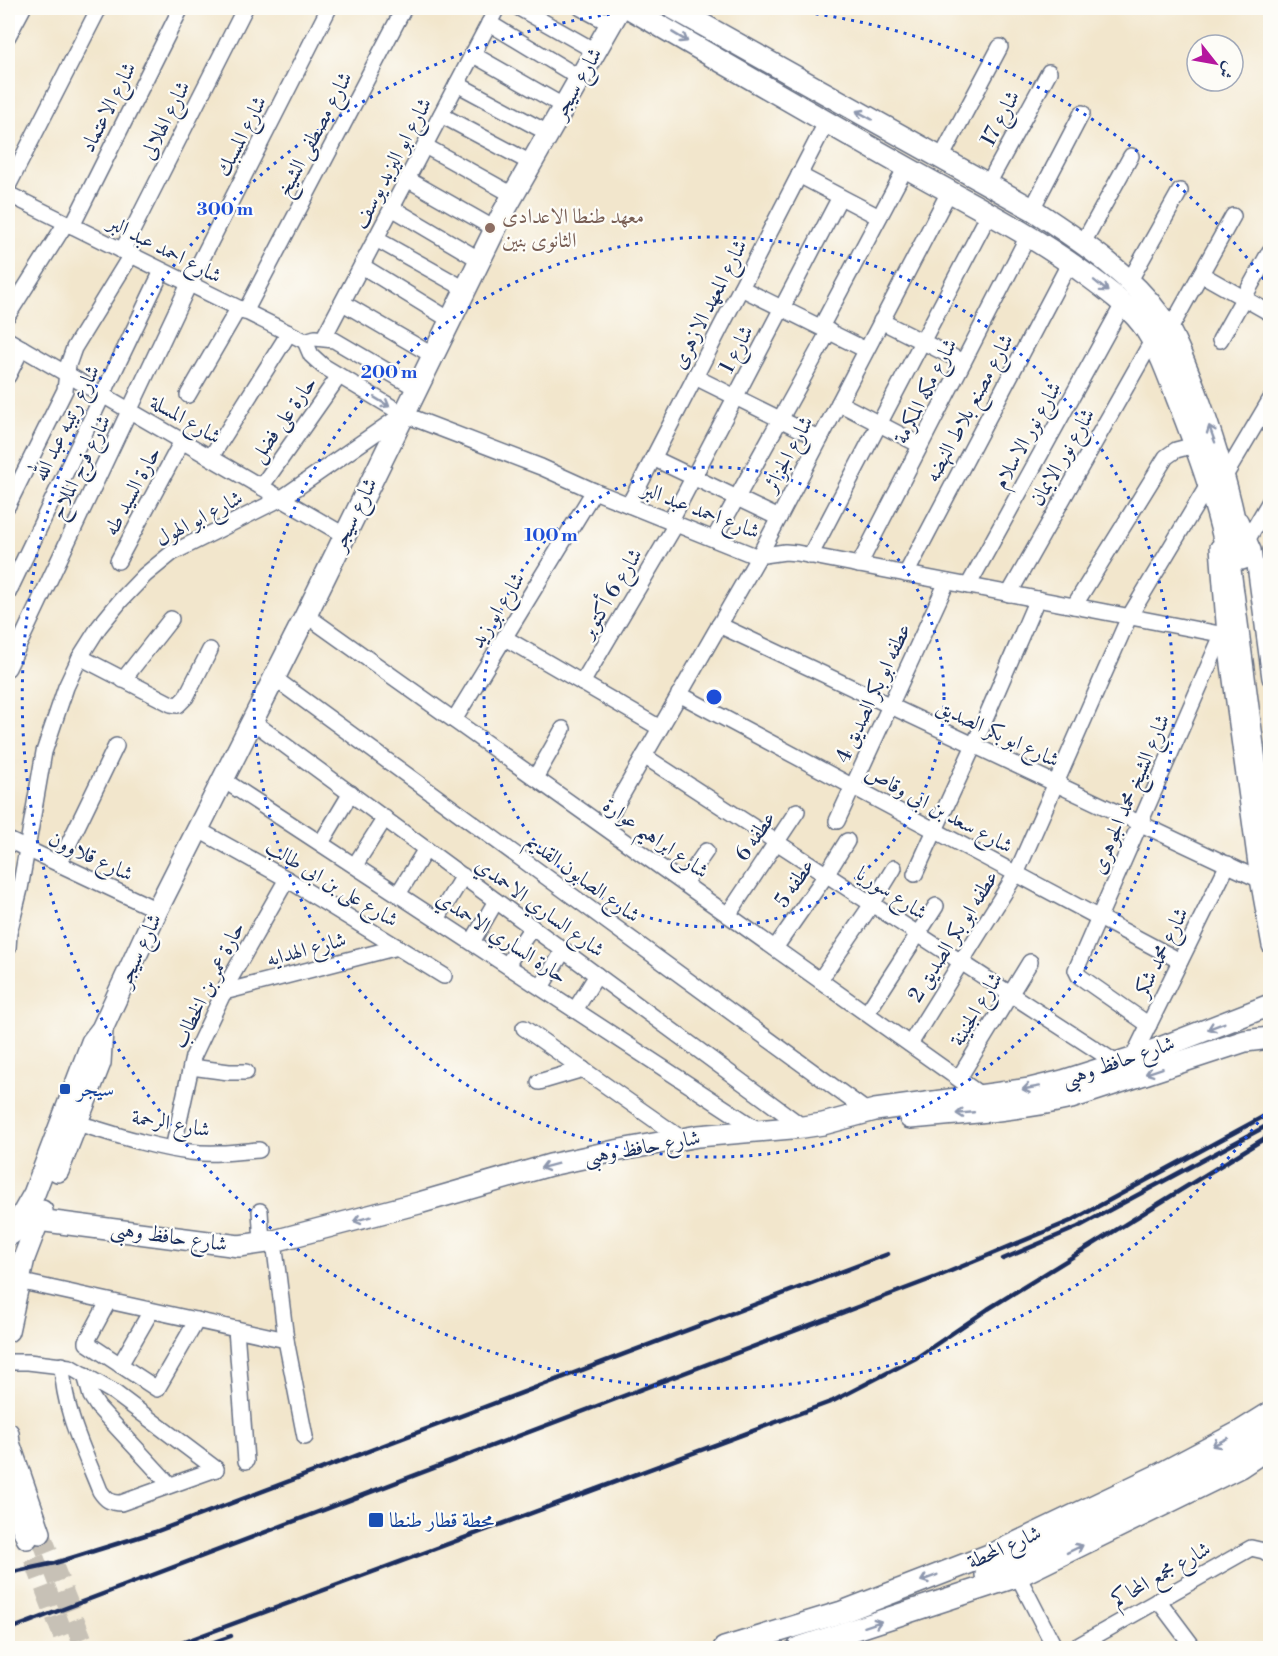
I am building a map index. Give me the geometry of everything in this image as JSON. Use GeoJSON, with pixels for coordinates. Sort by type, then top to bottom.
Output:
{"type":"FeatureCollection","features":[{"type":"Feature","properties":{"kind":"main road"},"geometry":{"type":"LineString","coordinates":[[630,8],[826,123],[1028,236],[1070,262],[1123,304],[1143,325],[1178,346],[1195,390],[1226,512],[1270,773]]}},
{"type":"Feature","properties":{"kind":"main road"},"geometry":{"type":"LineString","coordinates":[[673,8],[1032,209],[1083,243],[1129,282],[1161,317],[1159,351],[1196,445],[1217,480]]}},
{"type":"Feature","properties":{"kind":"main road","name":"شارع سيجر"},"geometry":{"type":"LineString","coordinates":[[10,1235],[34,1194],[92,1042],[102,1029],[157,910],[306,615],[432,355],[513,195],[615,16]]}},
{"type":"Feature","properties":{"kind":"main road"},"geometry":{"type":"LineString","coordinates":[[874,150],[887,128]]}},
{"type":"Feature","properties":{"kind":"main road"},"geometry":{"type":"LineString","coordinates":[[1245,625],[1264,878]]}},
{"type":"Feature","properties":{"kind":"main road","name":"شارع حافظ وهبى"},"geometry":{"type":"LineString","coordinates":[[38,1220],[239,1246],[268,1242],[419,1203],[550,1165],[615,1150],[682,1139],[813,1126],[868,1112],[1029,1089],[1063,1081],[1125,1061],[1270,1005]]}},
{"type":"Feature","properties":{"kind":"main road","name":"شارع سيجر"},"geometry":{"type":"LineString","coordinates":[[8,1331],[18,1281],[38,1220],[100,1063],[102,1029]]}},
{"type":"Feature","properties":{"kind":"main road"},"geometry":{"type":"LineString","coordinates":[[813,1126],[1047,1104],[1245,1041],[1270,1038]]}},
{"type":"Feature","properties":{"kind":"main road"},"geometry":{"type":"LineString","coordinates":[[10,1235],[22,1225],[38,1220]]}},
{"type":"Feature","properties":{"kind":"main road","name":"شارع المحطة"},"geometry":{"type":"LineString","coordinates":[[724,1648],[842,1612],[997,1552],[1158,1475],[1270,1413]]}},
{"type":"Feature","properties":{"kind":"main road"},"geometry":{"type":"LineString","coordinates":[[904,1614],[1236,1452],[1270,1430]]}},
{"type":"Feature","properties":{"kind":"main road"},"geometry":{"type":"LineString","coordinates":[[8,1432],[33,1535],[8,1492]]}},
{"type":"Feature","properties":{"kind":"main road","name":"شارع المحطة"},"geometry":{"type":"LineString","coordinates":[[798,1648],[1018,1576],[1240,1467],[1270,1447]]}},
{"type":"Feature","properties":{"kind":"street"},"geometry":{"type":"LineString","coordinates":[[8,36],[23,8]]}},
{"type":"Feature","properties":{"kind":"street"},"geometry":{"type":"LineString","coordinates":[[8,193],[99,8]]}},
{"type":"Feature","properties":{"kind":"street","name":"شارع الاعتماد"},"geometry":{"type":"LineString","coordinates":[[8,315],[69,224],[181,8]]}},
{"type":"Feature","properties":{"kind":"street","name":"شارع الهلالى"},"geometry":{"type":"LineString","coordinates":[[8,505],[65,390],[74,348],[127,253],[245,8]]}},
{"type":"Feature","properties":{"kind":"street","name":"شارع المسبك"},"geometry":{"type":"LineString","coordinates":[[189,284],[329,8]]}},
{"type":"Feature","properties":{"kind":"street","name":"شارع مصطفى الشيخ"},"geometry":{"type":"LineString","coordinates":[[188,395],[241,311],[404,8]]}},
{"type":"Feature","properties":{"kind":"street","name":"شارع ابو اليزيد يوسف"},"geometry":{"type":"LineString","coordinates":[[324,337],[497,8]]}},
{"type":"Feature","properties":{"kind":"street"},"geometry":{"type":"LineString","coordinates":[[519,8],[595,51]]}},
{"type":"Feature","properties":{"kind":"street"},"geometry":{"type":"LineString","coordinates":[[581,8],[615,16]]}},
{"type":"Feature","properties":{"kind":"street"},"geometry":{"type":"LineString","coordinates":[[489,22],[580,78]]}},
{"type":"Feature","properties":{"kind":"street"},"geometry":{"type":"LineString","coordinates":[[941,158],[1000,47]]}},
{"type":"Feature","properties":{"kind":"street"},"geometry":{"type":"LineString","coordinates":[[472,54],[563,106]]}},
{"type":"Feature","properties":{"kind":"street","name":"شارع 17"},"geometry":{"type":"LineString","coordinates":[[988,184],[1049,72]]}},
{"type":"Feature","properties":{"kind":"street"},"geometry":{"type":"LineString","coordinates":[[458,84],[548,133]]}},
{"type":"Feature","properties":{"kind":"street"},"geometry":{"type":"LineString","coordinates":[[1032,209],[1082,113]]}},
{"type":"Feature","properties":{"kind":"street"},"geometry":{"type":"LineString","coordinates":[[441,115],[531,163]]}},
{"type":"Feature","properties":{"kind":"street","name":"شارع المعهد الازهرى"},"geometry":{"type":"LineString","coordinates":[[629,505],[826,123]]}},
{"type":"Feature","properties":{"kind":"street"},"geometry":{"type":"LineString","coordinates":[[425,146],[513,195]]}},
{"type":"Feature","properties":{"kind":"street"},"geometry":{"type":"LineString","coordinates":[[1083,243],[1131,156]]}},
{"type":"Feature","properties":{"kind":"street"},"geometry":{"type":"LineString","coordinates":[[714,539],[780,419],[906,167]]}},
{"type":"Feature","properties":{"kind":"street"},"geometry":{"type":"LineString","coordinates":[[799,175],[879,217]]}},
{"type":"Feature","properties":{"kind":"street"},"geometry":{"type":"LineString","coordinates":[[407,179],[495,229]]}},
{"type":"Feature","properties":{"kind":"street"},"geometry":{"type":"LineString","coordinates":[[1129,282],[1180,191]]}},
{"type":"Feature","properties":{"kind":"street","name":"شارع الجزائر"},"geometry":{"type":"LineString","coordinates":[[604,826],[759,556],[949,192]]}},
{"type":"Feature","properties":{"kind":"street","name":"شارع احمد عبد البر"},"geometry":{"type":"LineString","coordinates":[[8,193],[305,341],[311,355],[323,366],[403,414],[541,467],[594,491],[759,556],[785,552],[810,556],[1129,617],[1245,625]]}},
{"type":"Feature","properties":{"kind":"street","name":"شارع 1"},"geometry":{"type":"LineString","coordinates":[[673,523],[693,478],[840,196]]}},
{"type":"Feature","properties":{"kind":"street"},"geometry":{"type":"LineString","coordinates":[[392,208],[480,260]]}},
{"type":"Feature","properties":{"kind":"street"},"geometry":{"type":"LineString","coordinates":[[810,556],[989,214]]}},
{"type":"Feature","properties":{"kind":"street","name":"شارع نور الايمان"},"geometry":{"type":"LineString","coordinates":[[1009,594],[1160,336],[1201,274],[1233,216]]}},
{"type":"Feature","properties":{"kind":"street","name":"شارع مكه المكرمة"},"geometry":{"type":"LineString","coordinates":[[859,565],[1028,236]]}},
{"type":"Feature","properties":{"kind":"street"},"geometry":{"type":"LineString","coordinates":[[376,239],[465,289]]}},
{"type":"Feature","properties":{"kind":"street"},"geometry":{"type":"LineString","coordinates":[[1220,340],[1270,251]]}},
{"type":"Feature","properties":{"kind":"street","name":"شارع مصنع بلاط النهضه"},"geometry":{"type":"LineString","coordinates":[[906,574],[1070,262]]}},
{"type":"Feature","properties":{"kind":"street"},"geometry":{"type":"LineString","coordinates":[[362,266],[450,320]]}},
{"type":"Feature","properties":{"kind":"street","name":"شارع رتيبه عبد الله"},"geometry":{"type":"LineString","coordinates":[[8,593],[162,271]]}},
{"type":"Feature","properties":{"kind":"street"},"geometry":{"type":"LineString","coordinates":[[1201,274],[1270,314]]}},
{"type":"Feature","properties":{"kind":"street","name":"شارع فرج الملاح"},"geometry":{"type":"LineString","coordinates":[[8,668],[189,284]]}},
{"type":"Feature","properties":{"kind":"street"},"geometry":{"type":"LineString","coordinates":[[741,288],[866,350]]}},
{"type":"Feature","properties":{"kind":"street"},"geometry":{"type":"LineString","coordinates":[[343,303],[432,355]]}},
{"type":"Feature","properties":{"kind":"street","name":"شارع نور الاسلام"},"geometry":{"type":"LineString","coordinates":[[968,586],[1123,304]]}},
{"type":"Feature","properties":{"kind":"street"},"geometry":{"type":"LineString","coordinates":[[881,321],[963,362]]}},
{"type":"Feature","properties":{"kind":"street"},"geometry":{"type":"LineString","coordinates":[[211,457],[289,333]]}},
{"type":"Feature","properties":{"kind":"street"},"geometry":{"type":"LineString","coordinates":[[305,341],[324,337],[334,340],[416,388]]}},
{"type":"Feature","properties":{"kind":"street","name":"شارع المسلة"},"geometry":{"type":"LineString","coordinates":[[8,340],[344,535]]}},
{"type":"Feature","properties":{"kind":"street"},"geometry":{"type":"LineString","coordinates":[[8,376],[22,348]]}},
{"type":"Feature","properties":{"kind":"street","name":"حارة على فضل"},"geometry":{"type":"LineString","coordinates":[[261,487],[339,376]]}},
{"type":"Feature","properties":{"kind":"street"},"geometry":{"type":"LineString","coordinates":[[695,377],[820,439]]}},
{"type":"Feature","properties":{"kind":"street","name":"عطفه ابو بكر الصديق 2"},"geometry":{"type":"LineString","coordinates":[[910,1044],[1016,874],[1129,617],[1270,400]]}},
{"type":"Feature","properties":{"kind":"street"},"geometry":{"type":"LineString","coordinates":[[838,403],[920,445]]}},
{"type":"Feature","properties":{"kind":"street","name":"شارع ابو الهول"},"geometry":{"type":"LineString","coordinates":[[8,948],[44,752],[66,687],[80,657],[99,627],[120,600],[172,553],[282,498],[403,414]]}},
{"type":"Feature","properties":{"kind":"street","name":"حارة السيد طه"},"geometry":{"type":"LineString","coordinates":[[118,561],[182,441]]}},
{"type":"Feature","properties":{"kind":"street"},"geometry":{"type":"LineString","coordinates":[[1074,606],[1166,457],[1176,450],[1196,445]]}},
{"type":"Feature","properties":{"kind":"street"},"geometry":{"type":"LineString","coordinates":[[653,458],[779,518]]}},
{"type":"Feature","properties":{"kind":"street","name":"شارع ابو زيد"},"geometry":{"type":"LineString","coordinates":[[454,720],[594,491]]}},
{"type":"Feature","properties":{"kind":"street"},"geometry":{"type":"LineString","coordinates":[[1249,537],[1270,501]]}},
{"type":"Feature","properties":{"kind":"street"},"geometry":{"type":"LineString","coordinates":[[1226,512],[1249,537],[1253,550],[1245,625]]}},
{"type":"Feature","properties":{"kind":"street"},"geometry":{"type":"LineString","coordinates":[[1226,512],[1220,576],[1270,678]]}},
{"type":"Feature","properties":{"kind":"street","name":"شارع 6 أكتوبر"},"geometry":{"type":"LineString","coordinates":[[582,683],[673,523]]}},
{"type":"Feature","properties":{"kind":"street","name":"عطفه ابو بكر الصديق 4"},"geometry":{"type":"LineString","coordinates":[[837,821],[947,582]]}},
{"type":"Feature","properties":{"kind":"street"},"geometry":{"type":"LineString","coordinates":[[915,874],[974,745],[1036,599]]}},
{"type":"Feature","properties":{"kind":"street","name":"شارع ابراهيم عوارة"},"geometry":{"type":"LineString","coordinates":[[306,615],[981,1095]]}},
{"type":"Feature","properties":{"kind":"street"},"geometry":{"type":"LineString","coordinates":[[123,680],[171,619]]}},
{"type":"Feature","properties":{"kind":"street","name":"شارع ابو بكر الصديق"},"geometry":{"type":"LineString","coordinates":[[719,625],[1228,864],[1264,878]]}},
{"type":"Feature","properties":{"kind":"street","name":"شارع الشيخ محمد الجوهرى"},"geometry":{"type":"LineString","coordinates":[[1149,1025],[1079,976],[1076,970],[1140,823],[1245,625]]}},
{"type":"Feature","properties":{"kind":"street"},"geometry":{"type":"LineString","coordinates":[[505,638],[660,728]]}},
{"type":"Feature","properties":{"kind":"street"},"geometry":{"type":"LineString","coordinates":[[80,657],[171,704],[178,705],[186,698],[210,650]]}},
{"type":"Feature","properties":{"kind":"street","name":"شارع الصابون القديم"},"geometry":{"type":"LineString","coordinates":[[274,678],[868,1112]]}},
{"type":"Feature","properties":{"kind":"street","name":"شارع سعد بن ابى وقاص"},"geometry":{"type":"LineString","coordinates":[[679,694],[1180,961]]}},
{"type":"Feature","properties":{"kind":"street","name":"شارع الساري الاحمدي"},"geometry":{"type":"LineString","coordinates":[[252,721],[597,975],[813,1126]]}},
{"type":"Feature","properties":{"kind":"street"},"geometry":{"type":"LineString","coordinates":[[535,778],[563,729]]}},
{"type":"Feature","properties":{"kind":"street"},"geometry":{"type":"LineString","coordinates":[[59,864],[116,746]]}},
{"type":"Feature","properties":{"kind":"street","name":"شارع سوريا"},"geometry":{"type":"LineString","coordinates":[[644,756],[1010,994],[1125,1061]]}},
{"type":"Feature","properties":{"kind":"street","name":"حارة الساري الاحمدي"},"geometry":{"type":"LineString","coordinates":[[222,779],[758,1130]]}},
{"type":"Feature","properties":{"kind":"street"},"geometry":{"type":"LineString","coordinates":[[321,843],[351,793]]}},
{"type":"Feature","properties":{"kind":"street","name":"عطفه 6"},"geometry":{"type":"LineString","coordinates":[[728,915],[797,811]]}},
{"type":"Feature","properties":{"kind":"street"},"geometry":{"type":"LineString","coordinates":[[355,865],[384,818]]}},
{"type":"Feature","properties":{"kind":"street","name":"شارع على بن ابى طالب"},"geometry":{"type":"LineString","coordinates":[[197,829],[287,879],[444,976]]}},
{"type":"Feature","properties":{"kind":"street","name":"شارع قلاوون"},"geometry":{"type":"LineString","coordinates":[[8,840],[157,910]]}},
{"type":"Feature","properties":{"kind":"street","name":"عطفه 5"},"geometry":{"type":"LineString","coordinates":[[775,948],[847,841]]}},
{"type":"Feature","properties":{"kind":"street"},"geometry":{"type":"LineString","coordinates":[[398,894],[426,849]]}},
{"type":"Feature","properties":{"kind":"street"},"geometry":{"type":"LineString","coordinates":[[684,883],[706,851]]}},
{"type":"Feature","properties":{"kind":"street","name":"شارع محمد شكر"},"geometry":{"type":"LineString","coordinates":[[1125,1061],[1149,1025],[1228,864]]}},
{"type":"Feature","properties":{"kind":"street"},"geometry":{"type":"LineString","coordinates":[[820,980],[894,868]]}},
{"type":"Feature","properties":{"kind":"street"},"geometry":{"type":"LineString","coordinates":[[437,919],[463,876]]}},
{"type":"Feature","properties":{"kind":"street"},"geometry":{"type":"LineString","coordinates":[[1264,878],[1270,946]]}},
{"type":"Feature","properties":{"kind":"street","name":"حارة عمر بن الخطاب"},"geometry":{"type":"LineString","coordinates":[[172,1149],[193,1057],[224,992],[287,879]]}},
{"type":"Feature","properties":{"kind":"street"},"geometry":{"type":"LineString","coordinates":[[472,942],[496,901]]}},
{"type":"Feature","properties":{"kind":"street"},"geometry":{"type":"LineString","coordinates":[[867,1013],[936,906]]}},
{"type":"Feature","properties":{"kind":"street"},"geometry":{"type":"LineString","coordinates":[[507,965],[532,927]]}},
{"type":"Feature","properties":{"kind":"street","name":"شارع الهدايه"},"geometry":{"type":"LineString","coordinates":[[224,992],[398,947]]}},
{"type":"Feature","properties":{"kind":"street"},"geometry":{"type":"LineString","coordinates":[[541,987],[564,950]]}},
{"type":"Feature","properties":{"kind":"street","name":"شارع الجنينة"},"geometry":{"type":"LineString","coordinates":[[958,1078],[1030,962]]}},
{"type":"Feature","properties":{"kind":"street"},"geometry":{"type":"LineString","coordinates":[[575,1010],[597,975]]}},
{"type":"Feature","properties":{"kind":"street"},"geometry":{"type":"LineString","coordinates":[[524,1028],[682,1139]]}},
{"type":"Feature","properties":{"kind":"street"},"geometry":{"type":"LineString","coordinates":[[191,1067],[246,1072]]}},
{"type":"Feature","properties":{"kind":"street"},"geometry":{"type":"LineString","coordinates":[[539,1082],[583,1069]]}},
{"type":"Feature","properties":{"kind":"street","name":"شارع الرحمة"},"geometry":{"type":"LineString","coordinates":[[77,1123],[172,1149],[226,1154],[259,1150]]}},
{"type":"Feature","properties":{"kind":"street"},"geometry":{"type":"LineString","coordinates":[[260,1211],[305,1437]]}},
{"type":"Feature","properties":{"kind":"street"},"geometry":{"type":"LineString","coordinates":[[18,1281],[286,1340]]}},
{"type":"Feature","properties":{"kind":"street"},"geometry":{"type":"LineString","coordinates":[[108,1302],[87,1342],[157,1389],[197,1320]]}},
{"type":"Feature","properties":{"kind":"street"},"geometry":{"type":"LineString","coordinates":[[120,1365],[151,1311]]}},
{"type":"Feature","properties":{"kind":"street"},"geometry":{"type":"LineString","coordinates":[[236,1329],[246,1461]]}},
{"type":"Feature","properties":{"kind":"street"},"geometry":{"type":"LineString","coordinates":[[8,1362],[62,1365],[85,1376],[115,1394],[216,1469],[121,1503],[106,1500],[100,1491],[68,1411],[64,1395],[62,1365]]}},
{"type":"Feature","properties":{"kind":"street"},"geometry":{"type":"LineString","coordinates":[[85,1376],[91,1396],[98,1407],[170,1485]]}},
{"type":"Feature","properties":{"kind":"street","name":"شارع مجمع المحاكم"},"geometry":{"type":"LineString","coordinates":[[1074,1648],[1251,1548],[1270,1555]]}},
{"type":"Feature","properties":{"kind":"street"},"geometry":{"type":"LineString","coordinates":[[1018,1576],[1055,1648]]}},
{"type":"Feature","properties":{"kind":"street"},"geometry":{"type":"LineString","coordinates":[[1158,1600],[1194,1648]]}},
{"type":"Feature","properties":{"kind":"tunnel"},"geometry":{"type":"LineString","coordinates":[[40,1533],[85,1648]]}},
{"type":"Feature","properties":{"kind":"tunnel"},"geometry":{"type":"LineString","coordinates":[[34,1558],[68,1648]]}},
{"type":"Feature","properties":{"kind":"railway"},"geometry":{"type":"LineString","coordinates":[[8,1630],[939,1276],[1073,1220],[1270,1113]]}},
{"type":"Feature","properties":{"kind":"railway"},"geometry":{"type":"LineString","coordinates":[[1003,1259],[1078,1227],[1270,1124]]}},
{"type":"Feature","properties":{"kind":"railway"},"geometry":{"type":"LineString","coordinates":[[168,1648],[833,1401],[916,1358],[988,1309],[1270,1135]]}},
{"type":"Feature","properties":{"kind":"railway"},"geometry":{"type":"LineString","coordinates":[[8,1573],[55,1563],[155,1532],[888,1254]]}},
{"type":"Feature","properties":{"kind":"railway"},"geometry":{"type":"LineString","coordinates":[[197,1648],[231,1636]]}},
{"type":"Feature","properties":{"kind":"place","name":"معهد طنطا الاعدادى الثانوى بنين"},"geometry":{"type":"Point","coordinates":[490,228]}},
{"type":"Feature","properties":{"kind":"place","name":"سيجر"},"geometry":{"type":"Point","coordinates":[65,1089]}},
{"type":"Feature","properties":{"kind":"place","name":"محطة قطار طنطا"},"geometry":{"type":"Point","coordinates":[376,1520]}}]}
